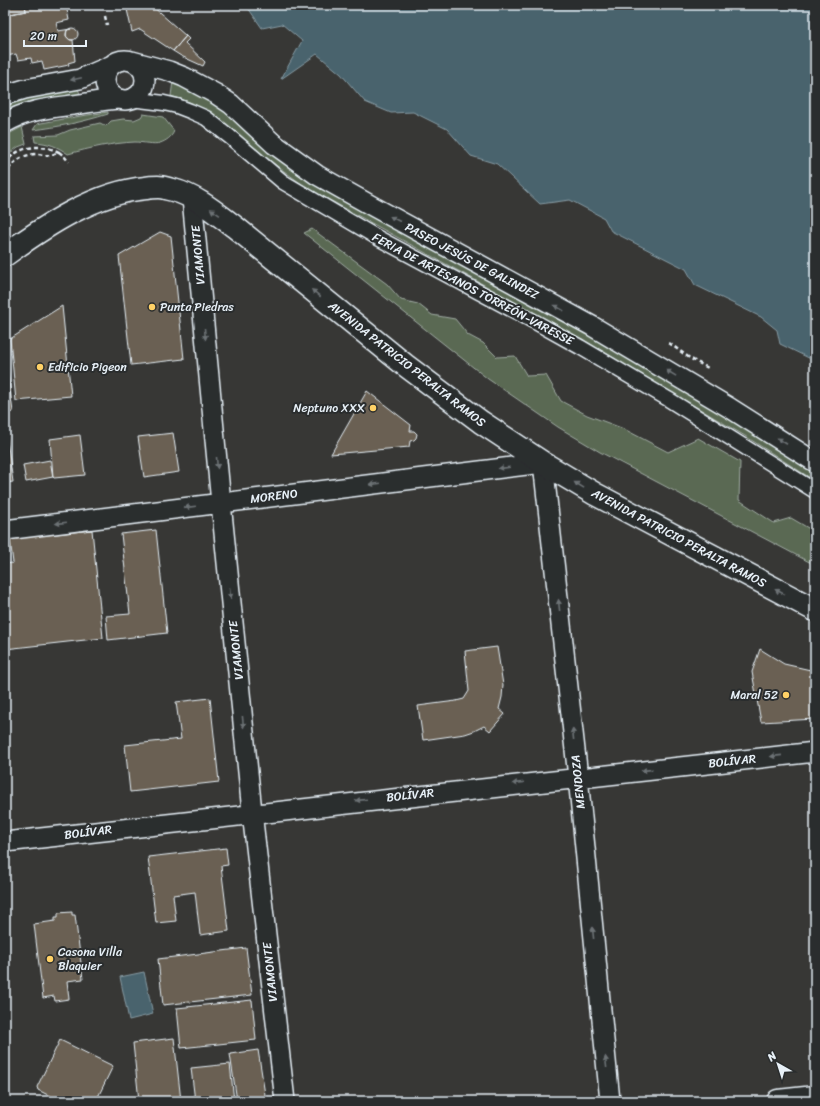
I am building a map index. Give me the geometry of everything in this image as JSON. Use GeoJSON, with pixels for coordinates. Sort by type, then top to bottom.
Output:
{"type":"FeatureCollection","features":[{"type":"Feature","properties":{"kind":"main road","name":"AVENIDA PATRICIO PERALTA RAMOS"},"geometry":{"type":"LineString","coordinates":[[5,255],[32,236],[80,208],[113,194],[136,188],[158,187],[174,190],[192,198],[212,210],[235,227],[405,365],[481,422],[543,463],[594,494],[815,610]]}},
{"type":"Feature","properties":{"kind":"main road"},"geometry":{"type":"LineString","coordinates":[[778,1101],[815,1097]]}},
{"type":"Feature","properties":{"kind":"street"},"geometry":{"type":"LineString","coordinates":[[5,123],[24,114],[40,110],[104,100],[136,97],[144,87],[145,80],[142,69],[137,64],[132,61],[121,60],[80,79],[6,94]]}},
{"type":"Feature","properties":{"kind":"street","name":"PASEO JESÚS DE GALINDEZ"},"geometry":{"type":"LineString","coordinates":[[132,61],[169,71],[184,77],[216,94],[231,104],[274,144],[317,175],[592,326],[736,411],[815,462]]}},
{"type":"Feature","properties":{"kind":"street"},"geometry":{"type":"LineString","coordinates":[[112,65],[107,72],[105,84],[109,93],[114,97],[125,99]]}},
{"type":"Feature","properties":{"kind":"street","name":"FERIA DE ARTESANOS TORREÓN-VARESSE"},"geometry":{"type":"LineString","coordinates":[[125,99],[164,103],[177,106],[206,118],[283,182],[378,238],[580,347],[668,399],[815,491]]}},
{"type":"Feature","properties":{"kind":"street","name":"VIAMONTE"},"geometry":{"type":"LineString","coordinates":[[192,198],[252,812],[285,1101]]}},
{"type":"Feature","properties":{"kind":"street","name":"MORENO"},"geometry":{"type":"LineString","coordinates":[[5,530],[543,463]]}},
{"type":"Feature","properties":{"kind":"street","name":"MENDOZA"},"geometry":{"type":"LineString","coordinates":[[543,463],[578,777],[610,1101]]}},
{"type":"Feature","properties":{"kind":"street","name":"BOLÍVAR"},"geometry":{"type":"LineString","coordinates":[[5,842],[252,812],[815,752]]}},
{"type":"Feature","properties":{"kind":"path"},"geometry":{"type":"LineString","coordinates":[[105,16],[107,25]]}},
{"type":"Feature","properties":{"kind":"path"},"geometry":{"type":"LineString","coordinates":[[5,163],[19,152],[32,147],[52,149],[64,155],[69,162]]}},
{"type":"Feature","properties":{"kind":"path"},"geometry":{"type":"LineString","coordinates":[[5,176],[9,169],[19,159],[37,154],[49,156],[59,152]]}},
{"type":"Feature","properties":{"kind":"path"},"geometry":{"type":"LineString","coordinates":[[669,343],[691,359],[710,369]]}},
{"type":"Feature","properties":{"kind":"green space"},"geometry":{"type":"Polygon","coordinates":[[[173,81],[195,91],[815,471],[815,481],[745,436],[584,340],[306,187],[277,166],[224,123],[201,108],[171,96],[173,81]]]}},
{"type":"Feature","properties":{"kind":"green space"},"geometry":{"type":"Polygon","coordinates":[[[77,86],[80,94],[32,102],[5,112],[5,103],[77,86]]]}},
{"type":"Feature","properties":{"kind":"green space"},"geometry":{"type":"Polygon","coordinates":[[[108,112],[108,114],[80,122],[33,130],[37,124],[41,123],[108,112]]]}},
{"type":"Feature","properties":{"kind":"green space"},"geometry":{"type":"Polygon","coordinates":[[[143,114],[163,117],[174,131],[172,135],[167,140],[157,144],[135,142],[118,143],[68,154],[52,145],[35,142],[34,136],[58,135],[70,130],[100,123],[106,126],[111,121],[123,119],[134,120],[141,117],[143,114]]]}},
{"type":"Feature","properties":{"kind":"green space"},"geometry":{"type":"Polygon","coordinates":[[[22,127],[26,144],[18,147],[5,157],[5,136],[22,127]]]}},
{"type":"Feature","properties":{"kind":"green space"},"geometry":{"type":"Polygon","coordinates":[[[312,229],[387,284],[401,300],[418,304],[432,315],[455,319],[468,335],[483,343],[497,357],[515,356],[527,376],[546,375],[561,401],[587,415],[624,429],[668,452],[698,438],[740,462],[739,500],[774,523],[791,518],[815,532],[815,565],[600,452],[558,427],[488,379],[304,233],[312,229]]]}},
{"type":"Feature","properties":{"kind":"water"},"geometry":{"type":"Polygon","coordinates":[[[246,5],[815,5],[815,361],[780,344],[777,330],[761,317],[695,285],[686,269],[611,231],[604,218],[570,200],[540,204],[497,164],[471,156],[447,129],[413,112],[391,113],[365,102],[341,74],[317,54],[281,79],[302,41],[282,24],[262,28],[246,5]]]}},
{"type":"Feature","properties":{"kind":"water"},"geometry":{"type":"Polygon","coordinates":[[[144,972],[153,1014],[129,1020],[120,977],[144,972]]]}},
{"type":"Feature","properties":{"kind":"building"},"geometry":{"type":"Polygon","coordinates":[[[5,5],[25,5],[26,11],[5,15],[5,5]]]}},
{"type":"Feature","properties":{"kind":"building"},"geometry":{"type":"Polygon","coordinates":[[[25,5],[66,5],[69,20],[56,23],[58,31],[71,29],[67,30],[66,36],[70,40],[73,40],[75,61],[68,63],[69,65],[44,70],[42,61],[32,63],[31,58],[18,60],[16,54],[7,56],[9,69],[5,72],[5,15],[26,11],[25,5]]]}},
{"type":"Feature","properties":{"kind":"building"},"geometry":{"type":"Polygon","coordinates":[[[126,5],[151,5],[186,36],[173,51],[140,29],[132,32],[126,5]]]}},
{"type":"Feature","properties":{"kind":"building"},"geometry":{"type":"Polygon","coordinates":[[[72,28],[76,30],[78,34],[76,38],[72,40],[68,38],[66,34],[68,30],[72,28]]]}},
{"type":"Feature","properties":{"kind":"building"},"geometry":{"type":"Polygon","coordinates":[[[186,36],[189,39],[185,43],[205,62],[203,66],[173,51],[186,36]]]}},
{"type":"Feature","properties":{"kind":"building","name":"Punta Piedras"},"geometry":{"type":"Polygon","coordinates":[[[160,232],[171,236],[184,359],[131,365],[119,256],[160,232]]]}},
{"type":"Feature","properties":{"kind":"building","name":"Edificio Pigeon"},"geometry":{"type":"Polygon","coordinates":[[[62,306],[71,396],[16,401],[10,339],[62,306]]]}},
{"type":"Feature","properties":{"kind":"building"},"geometry":{"type":"Polygon","coordinates":[[[5,351],[13,412],[5,413],[5,351]]]}},
{"type":"Feature","properties":{"kind":"building","name":"Neptuno XXX"},"geometry":{"type":"Polygon","coordinates":[[[367,391],[411,425],[410,431],[414,431],[417,434],[416,438],[410,441],[409,447],[331,454],[367,391]]]}},
{"type":"Feature","properties":{"kind":"building"},"geometry":{"type":"Polygon","coordinates":[[[5,426],[13,482],[5,483],[5,426]]]}},
{"type":"Feature","properties":{"kind":"building"},"geometry":{"type":"Polygon","coordinates":[[[173,433],[179,472],[144,477],[138,437],[173,433]]]}},
{"type":"Feature","properties":{"kind":"building"},"geometry":{"type":"Polygon","coordinates":[[[80,435],[85,475],[54,478],[50,439],[80,435]]]}},
{"type":"Feature","properties":{"kind":"building"},"geometry":{"type":"Polygon","coordinates":[[[50,460],[53,477],[26,482],[23,465],[50,460]]]}},
{"type":"Feature","properties":{"kind":"building"},"geometry":{"type":"Polygon","coordinates":[[[92,530],[103,638],[5,649],[5,564],[13,563],[10,539],[92,530]]]}},
{"type":"Feature","properties":{"kind":"building"},"geometry":{"type":"Polygon","coordinates":[[[156,530],[167,633],[108,640],[106,616],[130,614],[121,534],[156,530]]]}},
{"type":"Feature","properties":{"kind":"building"},"geometry":{"type":"Polygon","coordinates":[[[497,647],[503,685],[499,709],[505,714],[490,731],[484,726],[465,734],[423,740],[418,706],[464,699],[469,691],[465,651],[497,647]]]}},
{"type":"Feature","properties":{"kind":"building","name":"Maral 52"},"geometry":{"type":"Polygon","coordinates":[[[760,649],[784,664],[815,671],[815,719],[761,722],[752,672],[760,649]]]}},
{"type":"Feature","properties":{"kind":"building"},"geometry":{"type":"Polygon","coordinates":[[[210,698],[219,782],[130,792],[125,745],[181,739],[176,702],[210,698]]]}},
{"type":"Feature","properties":{"kind":"building"},"geometry":{"type":"Polygon","coordinates":[[[226,848],[228,865],[221,866],[229,931],[200,935],[195,892],[173,895],[176,921],[156,923],[148,857],[226,848]]]}},
{"type":"Feature","properties":{"kind":"building"},"geometry":{"type":"Polygon","coordinates":[[[72,912],[72,915],[75,915],[83,979],[67,981],[69,999],[55,1001],[54,996],[43,998],[34,924],[55,921],[55,917],[58,917],[58,913],[72,912]]]}},
{"type":"Feature","properties":{"kind":"building"},"geometry":{"type":"Polygon","coordinates":[[[246,948],[252,995],[163,1005],[158,959],[246,948]]]}},
{"type":"Feature","properties":{"kind":"building"},"geometry":{"type":"Polygon","coordinates":[[[252,1000],[256,1040],[181,1048],[177,1008],[252,1000]]]}},
{"type":"Feature","properties":{"kind":"building"},"geometry":{"type":"Polygon","coordinates":[[[174,1038],[181,1101],[139,1101],[133,1043],[174,1038]]]}},
{"type":"Feature","properties":{"kind":"building"},"geometry":{"type":"Polygon","coordinates":[[[60,1040],[113,1066],[96,1101],[50,1101],[52,1097],[38,1090],[37,1087],[60,1040]]]}},
{"type":"Feature","properties":{"kind":"building"},"geometry":{"type":"Polygon","coordinates":[[[258,1050],[266,1101],[237,1101],[230,1054],[258,1050]]]}},
{"type":"Feature","properties":{"kind":"building"},"geometry":{"type":"Polygon","coordinates":[[[230,1064],[234,1101],[195,1101],[191,1068],[230,1064]]]}},
{"type":"Feature","properties":{"kind":"place","name":"Punta Piedras"},"geometry":{"type":"Point","coordinates":[152,307]}},
{"type":"Feature","properties":{"kind":"place","name":"Edificio Pigeon"},"geometry":{"type":"Point","coordinates":[40,367]}},
{"type":"Feature","properties":{"kind":"place","name":"Neptuno XXX"},"geometry":{"type":"Point","coordinates":[373,408]}},
{"type":"Feature","properties":{"kind":"place","name":"Maral 52"},"geometry":{"type":"Point","coordinates":[786,695]}},
{"type":"Feature","properties":{"kind":"place","name":"Casona Villa Blaquier"},"geometry":{"type":"Point","coordinates":[50,959]}}]}
